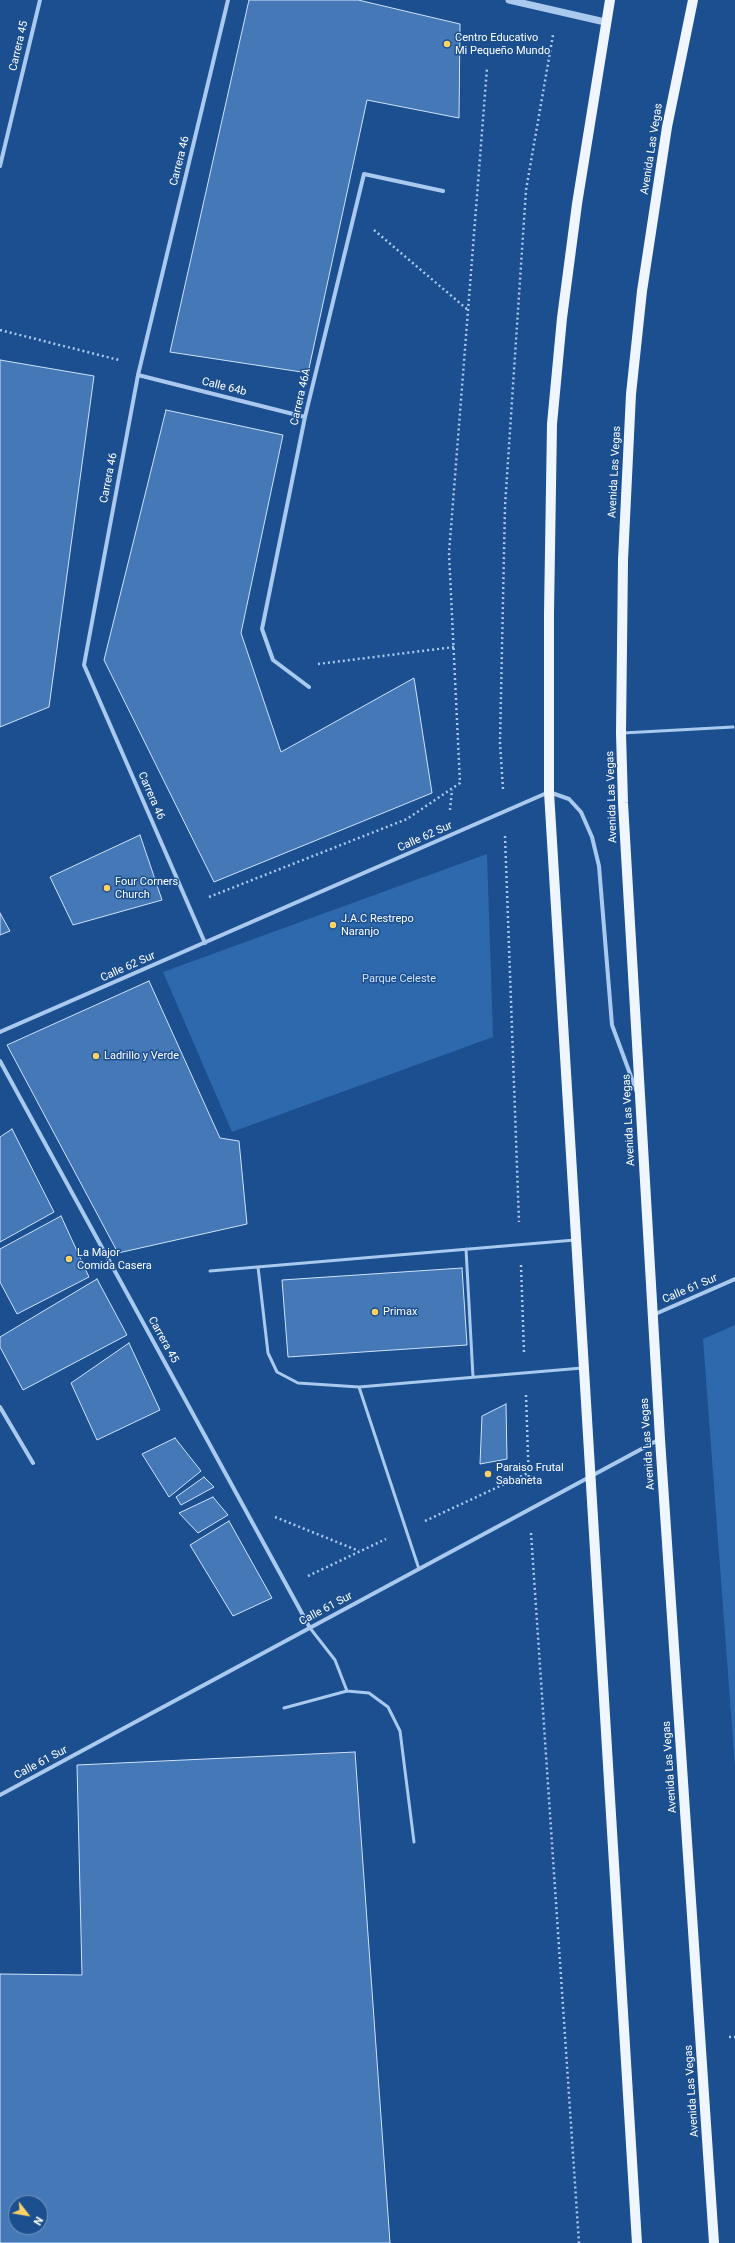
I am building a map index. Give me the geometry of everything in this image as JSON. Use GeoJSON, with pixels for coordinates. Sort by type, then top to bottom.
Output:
{"type":"FeatureCollection","features":[{"type":"Feature","properties":{"kind":"main road"},"geometry":{"type":"LineString","coordinates":[[610,0],[605,22],[577,204],[562,318],[552,424],[549,613],[549,792],[589,1477],[637,2243]]}},
{"type":"Feature","properties":{"kind":"main road","name":"Avenida Las Vegas"},"geometry":{"type":"LineString","coordinates":[[693,0],[667,127],[642,291],[631,394],[623,560],[621,733],[623,803],[652,1315],[714,2243]]}},
{"type":"Feature","properties":{"kind":"street","name":"Carrera 45"},"geometry":{"type":"LineString","coordinates":[[0,166],[40,0]]}},
{"type":"Feature","properties":{"kind":"street","name":"Carrera 46"},"geometry":{"type":"LineString","coordinates":[[205,943],[84,665],[138,375],[228,0]]}},
{"type":"Feature","properties":{"kind":"street"},"geometry":{"type":"LineString","coordinates":[[509,0],[605,22]]}},
{"type":"Feature","properties":{"kind":"street","name":"Carrera 46A"},"geometry":{"type":"LineString","coordinates":[[309,687],[272,660],[262,630],[305,417],[364,174],[443,191]]}},
{"type":"Feature","properties":{"kind":"street","name":"Calle 64b"},"geometry":{"type":"LineString","coordinates":[[138,375],[305,417]]}},
{"type":"Feature","properties":{"kind":"street"},"geometry":{"type":"LineString","coordinates":[[549,792],[569,799],[581,812],[592,837],[599,866],[612,1025],[640,1099]]}},
{"type":"Feature","properties":{"kind":"street","name":"Calle 62 Sur"},"geometry":{"type":"LineString","coordinates":[[0,1032],[549,792]]}},
{"type":"Feature","properties":{"kind":"street","name":"Carrera 45"},"geometry":{"type":"LineString","coordinates":[[0,1061],[310,1628]]}},
{"type":"Feature","properties":{"kind":"street","name":"Calle 61 Sur"},"geometry":{"type":"LineString","coordinates":[[652,1315],[735,1279]]}},
{"type":"Feature","properties":{"kind":"street"},"geometry":{"type":"LineString","coordinates":[[0,1407],[33,1463]]}},
{"type":"Feature","properties":{"kind":"street","name":"Calle 61 Sur"},"geometry":{"type":"LineString","coordinates":[[0,1795],[660,1439]]}},
{"type":"Feature","properties":{"kind":"lane"},"geometry":{"type":"LineString","coordinates":[[621,733],[733,727]]}},
{"type":"Feature","properties":{"kind":"lane"},"geometry":{"type":"LineString","coordinates":[[210,1271],[575,1240]]}},
{"type":"Feature","properties":{"kind":"lane"},"geometry":{"type":"LineString","coordinates":[[466,1249],[473,1378]]}},
{"type":"Feature","properties":{"kind":"lane"},"geometry":{"type":"LineString","coordinates":[[258,1267],[268,1353],[277,1372],[298,1383],[359,1387],[583,1368]]}},
{"type":"Feature","properties":{"kind":"lane"},"geometry":{"type":"LineString","coordinates":[[359,1387],[419,1569]]}},
{"type":"Feature","properties":{"kind":"lane"},"geometry":{"type":"LineString","coordinates":[[310,1628],[335,1660],[347,1691]]}},
{"type":"Feature","properties":{"kind":"lane"},"geometry":{"type":"LineString","coordinates":[[284,1708],[347,1691],[370,1693],[388,1707],[400,1731],[414,1842]]}},
{"type":"Feature","properties":{"kind":"path"},"geometry":{"type":"LineString","coordinates":[[500,743],[505,506],[526,190],[556,11]]}},
{"type":"Feature","properties":{"kind":"path"},"geometry":{"type":"LineString","coordinates":[[189,905],[407,819],[460,783],[449,553],[487,68]]}},
{"type":"Feature","properties":{"kind":"path"},"geometry":{"type":"LineString","coordinates":[[354,213],[468,310]]}},
{"type":"Feature","properties":{"kind":"path"},"geometry":{"type":"LineString","coordinates":[[0,330],[140,366]]}},
{"type":"Feature","properties":{"kind":"path"},"geometry":{"type":"LineString","coordinates":[[284,669],[454,647]]}},
{"type":"Feature","properties":{"kind":"path"},"geometry":{"type":"LineString","coordinates":[[506,867],[530,1510],[580,2243]]}},
{"type":"Feature","properties":{"kind":"path"},"geometry":{"type":"LineString","coordinates":[[242,1504],[360,1552]]}},
{"type":"Feature","properties":{"kind":"path"},"geometry":{"type":"LineString","coordinates":[[729,2037],[735,2037]]}},
{"type":"Feature","properties":{"kind":"green space","name":"Parque Celeste"},"geometry":{"type":"Polygon","coordinates":[[[487,854],[493,1037],[232,1132],[163,972],[487,854]]]}},
{"type":"Feature","properties":{"kind":"green space"},"geometry":{"type":"Polygon","coordinates":[[[735,1325],[735,1767],[703,1339],[735,1325]]]}},
{"type":"Feature","properties":{"kind":"building"},"geometry":{"type":"Polygon","coordinates":[[[249,0],[358,0],[460,24],[459,118],[367,100],[308,373],[170,352],[249,0]]]}},
{"type":"Feature","properties":{"kind":"building"},"geometry":{"type":"Polygon","coordinates":[[[0,360],[94,376],[49,707],[0,727],[0,360]]]}},
{"type":"Feature","properties":{"kind":"building"},"geometry":{"type":"Polygon","coordinates":[[[166,410],[283,435],[241,633],[281,752],[414,678],[432,793],[214,882],[104,660],[166,410]]]}},
{"type":"Feature","properties":{"kind":"building","name":"Four Corners Church"},"geometry":{"type":"Polygon","coordinates":[[[140,835],[162,900],[73,925],[50,877],[140,835]]]}},
{"type":"Feature","properties":{"kind":"building"},"geometry":{"type":"Polygon","coordinates":[[[0,913],[10,931],[0,935],[0,913]]]}},
{"type":"Feature","properties":{"kind":"building"},"geometry":{"type":"Polygon","coordinates":[[[149,981],[220,1138],[239,1141],[247,1224],[118,1253],[7,1045],[149,981]]]}},
{"type":"Feature","properties":{"kind":"building"},"geometry":{"type":"Polygon","coordinates":[[[12,1129],[54,1212],[0,1242],[0,1137],[12,1129]]]}},
{"type":"Feature","properties":{"kind":"building"},"geometry":{"type":"Polygon","coordinates":[[[61,1216],[89,1277],[17,1314],[0,1282],[0,1249],[61,1216]]]}},
{"type":"Feature","properties":{"kind":"building","name":"Primax"},"geometry":{"type":"Polygon","coordinates":[[[462,1268],[467,1345],[288,1357],[282,1280],[462,1268]]]}},
{"type":"Feature","properties":{"kind":"building"},"geometry":{"type":"Polygon","coordinates":[[[97,1279],[127,1335],[23,1390],[0,1347],[0,1337],[97,1279]]]}},
{"type":"Feature","properties":{"kind":"building"},"geometry":{"type":"Polygon","coordinates":[[[129,1343],[160,1410],[97,1440],[71,1383],[129,1343]]]}},
{"type":"Feature","properties":{"kind":"building"},"geometry":{"type":"Polygon","coordinates":[[[506,1404],[507,1459],[480,1464],[482,1416],[506,1404]]]}},
{"type":"Feature","properties":{"kind":"building"},"geometry":{"type":"Polygon","coordinates":[[[175,1438],[201,1471],[169,1497],[142,1454],[175,1438]]]}},
{"type":"Feature","properties":{"kind":"building"},"geometry":{"type":"Polygon","coordinates":[[[204,1477],[214,1487],[181,1505],[176,1497],[204,1477]]]}},
{"type":"Feature","properties":{"kind":"building"},"geometry":{"type":"Polygon","coordinates":[[[213,1497],[228,1515],[198,1533],[179,1513],[213,1497]]]}},
{"type":"Feature","properties":{"kind":"building"},"geometry":{"type":"Polygon","coordinates":[[[229,1521],[272,1598],[233,1616],[190,1545],[229,1521]]]}},
{"type":"Feature","properties":{"kind":"building"},"geometry":{"type":"Polygon","coordinates":[[[355,1752],[390,2243],[0,2243],[0,1974],[82,1975],[77,1765],[355,1752]]]}},
{"type":"Feature","properties":{"kind":"place","name":"Centro Educativo Mi Pequeño Mundo"},"geometry":{"type":"Point","coordinates":[447,44]}},
{"type":"Feature","properties":{"kind":"place","name":"Four Corners Church"},"geometry":{"type":"Point","coordinates":[107,888]}},
{"type":"Feature","properties":{"kind":"place","name":"J.A.C Restrepo Naranjo"},"geometry":{"type":"Point","coordinates":[333,925]}},
{"type":"Feature","properties":{"kind":"place","name":"Ladrillo y Verde"},"geometry":{"type":"Point","coordinates":[96,1056]}},
{"type":"Feature","properties":{"kind":"place","name":"La Major Comida Casera"},"geometry":{"type":"Point","coordinates":[69,1259]}},
{"type":"Feature","properties":{"kind":"place","name":"Primax"},"geometry":{"type":"Point","coordinates":[375,1312]}},
{"type":"Feature","properties":{"kind":"place","name":"Paraiso Frutal Sabaneta"},"geometry":{"type":"Point","coordinates":[488,1474]}}]}
